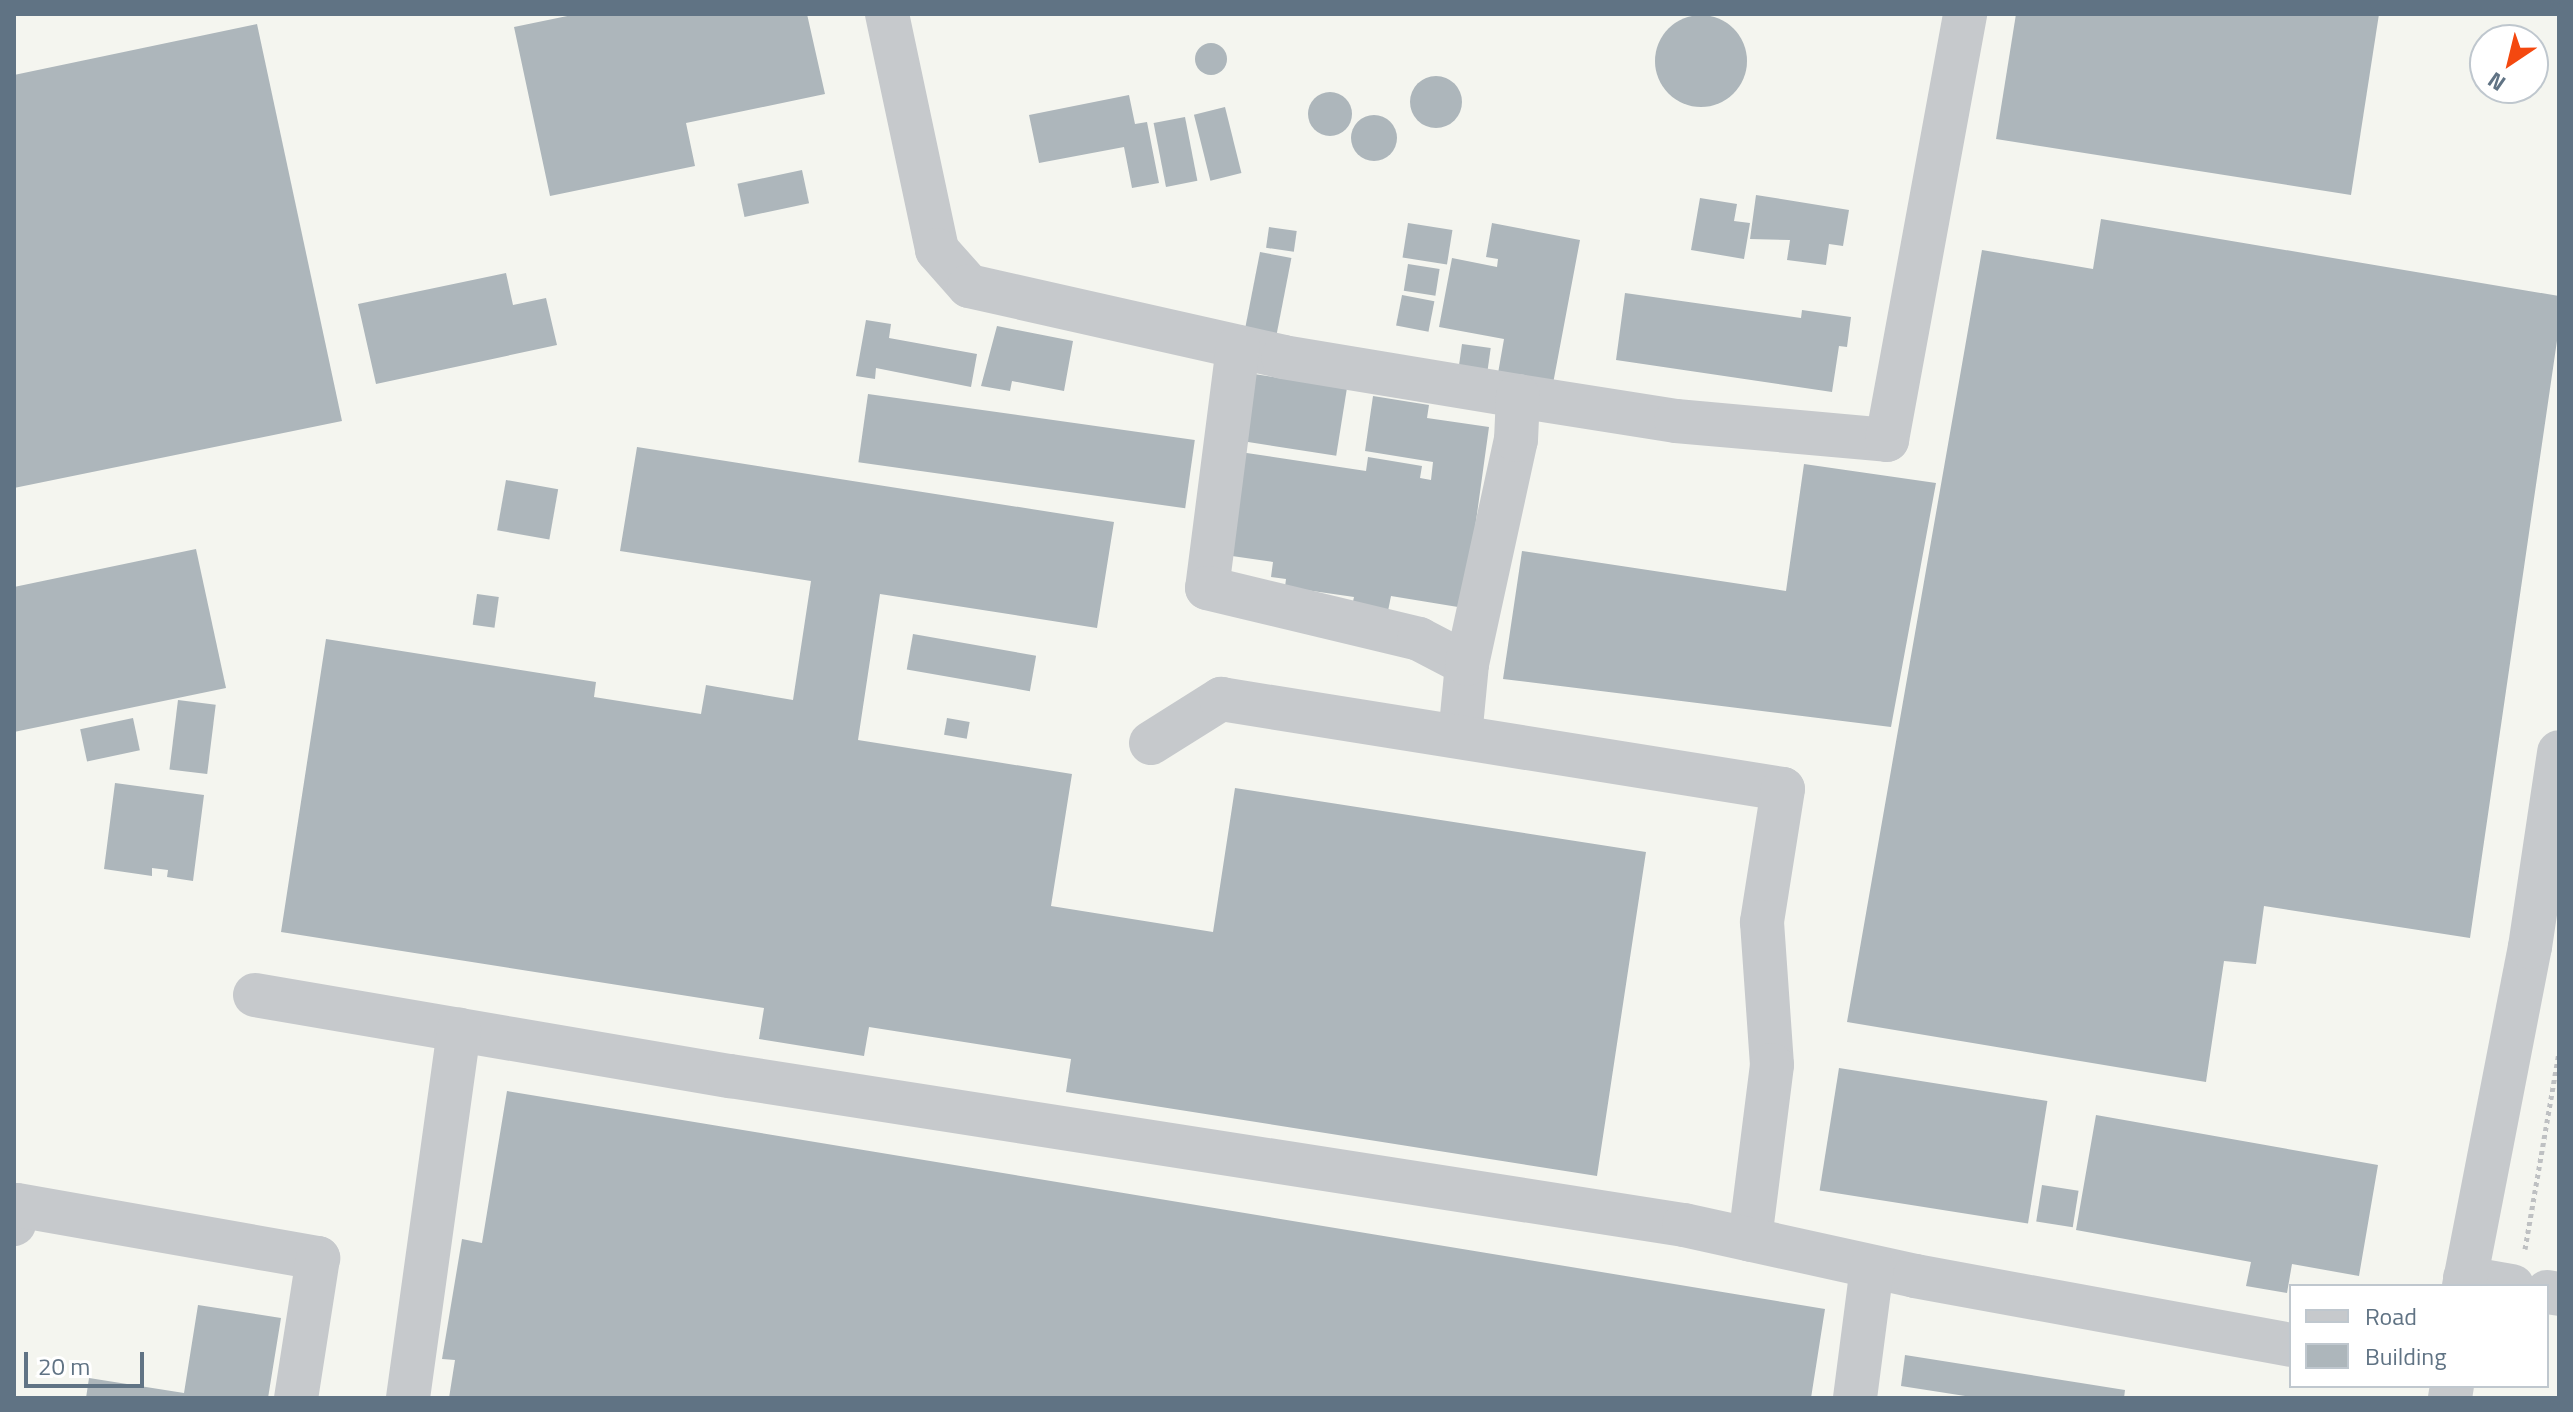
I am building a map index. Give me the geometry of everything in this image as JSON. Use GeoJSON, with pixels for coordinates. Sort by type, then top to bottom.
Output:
{"type":"FeatureCollection","features":[{"type":"Feature","properties":{"kind":"lane"},"geometry":{"type":"LineString","coordinates":[[887,14],[937,250],[969,286],[1238,347],[1518,396],[1676,421],[1887,440],[1965,14]]}},
{"type":"Feature","properties":{"kind":"lane"},"geometry":{"type":"LineString","coordinates":[[1238,347],[1207,588],[1419,639],[1467,664]]}},
{"type":"Feature","properties":{"kind":"lane"},"geometry":{"type":"LineString","coordinates":[[1460,737],[1467,664],[1516,440],[1518,396]]}},
{"type":"Feature","properties":{"kind":"lane"},"geometry":{"type":"LineString","coordinates":[[1151,743],[1221,699],[1783,789],[1762,922],[1772,1065],[1750,1240]]}},
{"type":"Feature","properties":{"kind":"lane"},"geometry":{"type":"LineString","coordinates":[[2518,1270],[2465,1282],[2552,835],[2559,752]]}},
{"type":"Feature","properties":{"kind":"lane"},"geometry":{"type":"LineString","coordinates":[[255,995],[730,1076],[1684,1225],[1872,1267],[2289,1345]]}},
{"type":"Feature","properties":{"kind":"lane"},"geometry":{"type":"LineString","coordinates":[[408,1398],[459,1030]]}},
{"type":"Feature","properties":{"kind":"lane"},"geometry":{"type":"LineString","coordinates":[[15,1215],[318,1258],[296,1398]]}},
{"type":"Feature","properties":{"kind":"lane"},"geometry":{"type":"LineString","coordinates":[[1855,1398],[1872,1267]]}},
{"type":"Feature","properties":{"kind":"path"},"geometry":{"type":"LineString","coordinates":[[2518,1270],[2559,1053]]}},
{"type":"Feature","properties":{"kind":"building"},"geometry":{"type":"Polygon","coordinates":[[[577,14],[807,14],[825,94],[686,123],[695,166],[550,196],[514,27],[577,14]]]}},
{"type":"Feature","properties":{"kind":"building"},"geometry":{"type":"Polygon","coordinates":[[[2016,14],[2379,14],[2351,195],[1996,139],[2016,14]]]}},
{"type":"Feature","properties":{"kind":"building"},"geometry":{"type":"Polygon","coordinates":[[[1701,15],[1719,18],[1734,28],[1744,43],[1747,61],[1744,79],[1734,94],[1719,104],[1701,107],[1683,104],[1668,94],[1658,79],[1655,61],[1658,43],[1668,28],[1683,18],[1701,15]]]}},
{"type":"Feature","properties":{"kind":"building"},"geometry":{"type":"Polygon","coordinates":[[[257,24],[342,421],[14,488],[14,75],[257,24]]]}},
{"type":"Feature","properties":{"kind":"building"},"geometry":{"type":"Polygon","coordinates":[[[1211,43],[1222,48],[1227,59],[1222,70],[1211,75],[1200,70],[1195,59],[1200,48],[1211,43]]]}},
{"type":"Feature","properties":{"kind":"building"},"geometry":{"type":"Polygon","coordinates":[[[1436,76],[1454,84],[1462,102],[1454,120],[1436,128],[1418,120],[1410,102],[1418,84],[1436,76]]]}},
{"type":"Feature","properties":{"kind":"building"},"geometry":{"type":"Polygon","coordinates":[[[1330,92],[1345,99],[1352,114],[1345,129],[1330,136],[1315,129],[1308,114],[1315,99],[1330,92]]]}},
{"type":"Feature","properties":{"kind":"building"},"geometry":{"type":"Polygon","coordinates":[[[1129,95],[1135,124],[1147,122],[1159,183],[1132,188],[1124,147],[1039,163],[1029,115],[1129,95]]]}},
{"type":"Feature","properties":{"kind":"building"},"geometry":{"type":"Polygon","coordinates":[[[1225,107],[1241,173],[1210,181],[1194,115],[1225,107]]]}},
{"type":"Feature","properties":{"kind":"building"},"geometry":{"type":"Polygon","coordinates":[[[1374,115],[1391,121],[1397,138],[1391,155],[1374,161],[1357,155],[1351,138],[1357,121],[1374,115]]]}},
{"type":"Feature","properties":{"kind":"building"},"geometry":{"type":"Polygon","coordinates":[[[1185,117],[1197,181],[1166,187],[1154,123],[1185,117]]]}},
{"type":"Feature","properties":{"kind":"building"},"geometry":{"type":"Polygon","coordinates":[[[802,170],[809,203],[745,217],[737,184],[802,170]]]}},
{"type":"Feature","properties":{"kind":"building"},"geometry":{"type":"Polygon","coordinates":[[[1756,195],[1849,210],[1843,246],[1829,244],[1826,265],[1787,260],[1790,240],[1750,239],[1756,195]]]}},
{"type":"Feature","properties":{"kind":"building"},"geometry":{"type":"Polygon","coordinates":[[[1700,198],[1737,204],[1734,221],[1750,223],[1744,259],[1691,250],[1700,198]]]}},
{"type":"Feature","properties":{"kind":"building"},"geometry":{"type":"Polygon","coordinates":[[[2101,219],[2559,296],[2559,327],[2470,938],[2264,906],[2256,964],[2224,961],[2206,1082],[1847,1022],[1982,250],[2093,269],[2101,219]]]}},
{"type":"Feature","properties":{"kind":"building"},"geometry":{"type":"Polygon","coordinates":[[[1408,223],[1452,230],[1447,265],[1403,258],[1408,223]]]}},
{"type":"Feature","properties":{"kind":"building"},"geometry":{"type":"Polygon","coordinates":[[[1492,223],[1580,240],[1552,389],[1497,379],[1504,339],[1439,327],[1452,258],[1497,267],[1498,259],[1486,257],[1492,223]]]}},
{"type":"Feature","properties":{"kind":"building"},"geometry":{"type":"Polygon","coordinates":[[[1269,227],[1297,231],[1294,252],[1266,248],[1269,227]]]}},
{"type":"Feature","properties":{"kind":"building"},"geometry":{"type":"Polygon","coordinates":[[[1260,252],[1291,258],[1276,336],[1245,330],[1260,252]]]}},
{"type":"Feature","properties":{"kind":"building"},"geometry":{"type":"Polygon","coordinates":[[[1408,264],[1440,269],[1435,296],[1404,291],[1408,264]]]}},
{"type":"Feature","properties":{"kind":"building"},"geometry":{"type":"Polygon","coordinates":[[[506,273],[513,305],[546,298],[557,345],[376,384],[358,304],[506,273]]]}},
{"type":"Feature","properties":{"kind":"building"},"geometry":{"type":"Polygon","coordinates":[[[1625,293],[1801,318],[1802,310],[1851,317],[1847,347],[1839,346],[1832,392],[1616,360],[1625,293]]]}},
{"type":"Feature","properties":{"kind":"building"},"geometry":{"type":"Polygon","coordinates":[[[1402,295],[1434,301],[1428,332],[1396,325],[1402,295]]]}},
{"type":"Feature","properties":{"kind":"building"},"geometry":{"type":"Polygon","coordinates":[[[866,320],[891,324],[889,338],[977,354],[971,387],[876,368],[875,379],[856,376],[866,320]]]}},
{"type":"Feature","properties":{"kind":"building"},"geometry":{"type":"Polygon","coordinates":[[[997,326],[1073,341],[1064,391],[1012,381],[1010,391],[981,386],[997,326]]]}},
{"type":"Feature","properties":{"kind":"building"},"geometry":{"type":"Polygon","coordinates":[[[1462,344],[1491,348],[1487,372],[1459,368],[1462,344]]]}},
{"type":"Feature","properties":{"kind":"building"},"geometry":{"type":"Polygon","coordinates":[[[1254,374],[1347,389],[1336,456],[1243,441],[1254,374]]]}},
{"type":"Feature","properties":{"kind":"building"},"geometry":{"type":"Polygon","coordinates":[[[868,394],[1195,440],[1185,508],[858,462],[868,394]]]}},
{"type":"Feature","properties":{"kind":"building"},"geometry":{"type":"Polygon","coordinates":[[[1373,396],[1429,405],[1427,418],[1489,427],[1464,608],[1391,596],[1388,611],[1352,606],[1354,597],[1285,587],[1286,579],[1271,577],[1273,562],[1225,555],[1240,452],[1366,471],[1368,457],[1422,466],[1420,478],[1431,480],[1433,462],[1365,451],[1373,396]]]}},
{"type":"Feature","properties":{"kind":"building"},"geometry":{"type":"Polygon","coordinates":[[[637,447],[1114,522],[1097,628],[880,594],[858,740],[1072,774],[1051,906],[1213,932],[1235,788],[1646,852],[1597,1176],[1066,1092],[1071,1059],[869,1027],[864,1056],[759,1039],[764,1008],[281,932],[326,639],[596,682],[594,697],[701,714],[706,685],[793,700],[811,581],[620,551],[637,447]]]}},
{"type":"Feature","properties":{"kind":"building"},"geometry":{"type":"Polygon","coordinates":[[[1804,464],[1936,483],[1891,727],[1503,679],[1522,551],[1786,591],[1804,464]]]}},
{"type":"Feature","properties":{"kind":"building"},"geometry":{"type":"Polygon","coordinates":[[[506,480],[558,489],[549,539],[497,530],[506,480]]]}},
{"type":"Feature","properties":{"kind":"building"},"geometry":{"type":"Polygon","coordinates":[[[196,549],[226,688],[14,732],[14,587],[196,549]]]}},
{"type":"Feature","properties":{"kind":"building"},"geometry":{"type":"Polygon","coordinates":[[[477,594],[499,597],[494,628],[473,625],[477,594]]]}},
{"type":"Feature","properties":{"kind":"building"},"geometry":{"type":"Polygon","coordinates":[[[913,634],[1036,656],[1030,691],[907,669],[913,634]]]}},
{"type":"Feature","properties":{"kind":"building"},"geometry":{"type":"Polygon","coordinates":[[[178,700],[216,705],[207,774],[169,769],[178,700]]]}},
{"type":"Feature","properties":{"kind":"building"},"geometry":{"type":"Polygon","coordinates":[[[133,718],[140,750],[87,762],[80,729],[133,718]]]}},
{"type":"Feature","properties":{"kind":"building"},"geometry":{"type":"Polygon","coordinates":[[[947,718],[970,722],[967,739],[944,735],[947,718]]]}},
{"type":"Feature","properties":{"kind":"building"},"geometry":{"type":"Polygon","coordinates":[[[115,783],[204,795],[193,881],[167,877],[168,870],[152,868],[152,876],[104,869],[115,783]]]}},
{"type":"Feature","properties":{"kind":"building"},"geometry":{"type":"Polygon","coordinates":[[[1839,1068],[2047,1101],[2028,1223],[1820,1190],[1839,1068]]]}},
{"type":"Feature","properties":{"kind":"building"},"geometry":{"type":"Polygon","coordinates":[[[507,1091],[1825,1309],[1811,1398],[449,1398],[455,1360],[442,1359],[462,1239],[482,1243],[507,1091]]]}},
{"type":"Feature","properties":{"kind":"building"},"geometry":{"type":"Polygon","coordinates":[[[2096,1115],[2378,1165],[2359,1276],[2292,1264],[2287,1293],[2246,1286],[2251,1262],[2076,1230],[2096,1115]]]}},
{"type":"Feature","properties":{"kind":"building"},"geometry":{"type":"Polygon","coordinates":[[[2042,1185],[2079,1191],[2073,1227],[2036,1222],[2042,1185]]]}},
{"type":"Feature","properties":{"kind":"building"},"geometry":{"type":"Polygon","coordinates":[[[198,1305],[281,1318],[268,1398],[86,1398],[89,1378],[184,1393],[198,1305]]]}},
{"type":"Feature","properties":{"kind":"building"},"geometry":{"type":"Polygon","coordinates":[[[1905,1355],[2125,1390],[2124,1398],[1978,1398],[1901,1386],[1905,1355]]]}}]}
